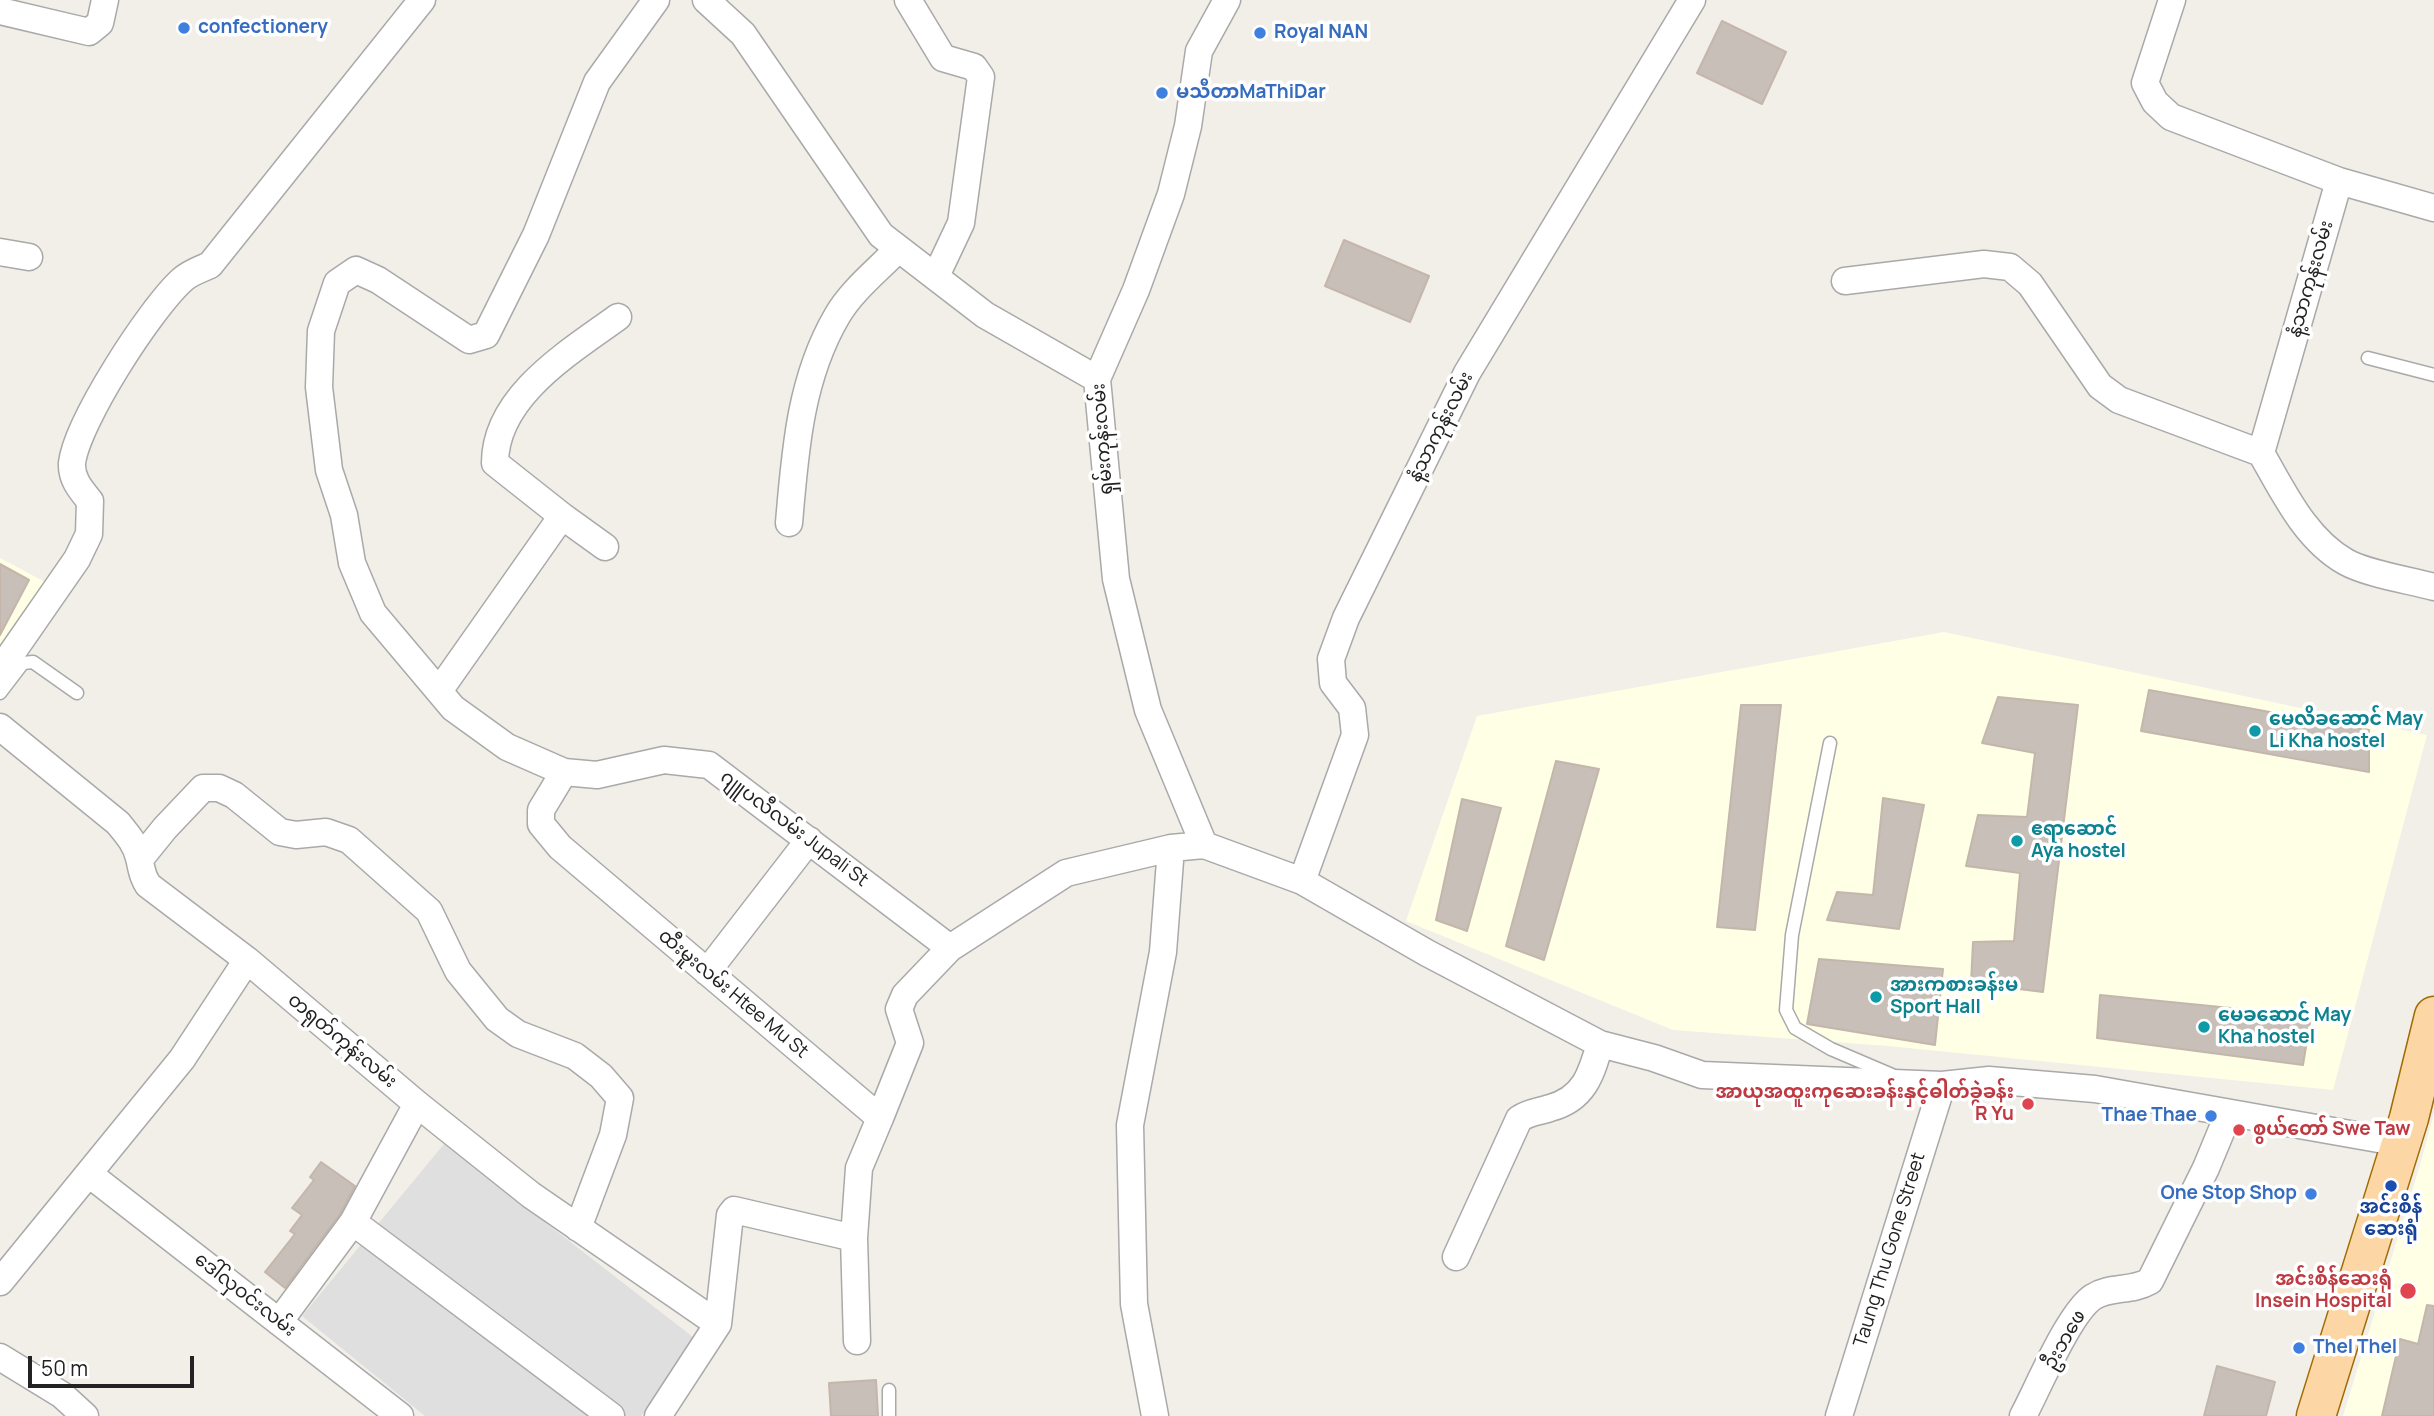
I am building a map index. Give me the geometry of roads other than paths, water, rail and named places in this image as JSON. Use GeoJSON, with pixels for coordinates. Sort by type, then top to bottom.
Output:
{"type":"FeatureCollection","features":[{"type":"Feature","properties":{"kind":"main road"},"geometry":{"type":"LineString","coordinates":[[2316,1416],[2429,1054],[2434,1016]]}},
{"type":"Feature","properties":{"kind":"street"},"geometry":{"type":"LineString","coordinates":[[0,11],[89,32],[100,23],[105,0]]}},
{"type":"Feature","properties":{"kind":"street"},"geometry":{"type":"LineString","coordinates":[[0,670],[77,559],[89,534],[90,501],[76,483],[72,464],[83,428],[131,346],[159,303],[185,277],[210,265],[422,0]]}},
{"type":"Feature","properties":{"kind":"street","name":"ဂျူပလီလမ်း Jupali St"},"geometry":{"type":"LineString","coordinates":[[656,0],[597,82],[536,235],[486,335],[469,341],[378,281],[356,270],[337,283],[320,331],[319,387],[329,470],[344,515],[352,563],[373,613],[453,708],[507,747],[564,772],[597,775],[664,760],[709,765],[950,948]]}},
{"type":"Feature","properties":{"kind":"street"},"geometry":{"type":"LineString","coordinates":[[908,0],[943,58],[974,67],[981,77],[961,223],[936,276]]}},
{"type":"Feature","properties":{"kind":"street","name":"ရှမ်းကုန်းလမ်း"},"geometry":{"type":"LineString","coordinates":[[1204,845],[1148,710],[1116,579],[1097,379],[1136,290],[1171,194],[1188,125],[1199,51],[1227,0]]}},
{"type":"Feature","properties":{"kind":"street","name":"နံ့သာကုန်းလမ်း"},"geometry":{"type":"LineString","coordinates":[[1302,881],[1356,735],[1352,708],[1333,683],[1331,659],[1346,618],[1467,373],[1692,0]]}},
{"type":"Feature","properties":{"kind":"street"},"geometry":{"type":"LineString","coordinates":[[2172,0],[2145,83],[2155,102],[2171,117],[2339,181],[2434,208]]}},
{"type":"Feature","properties":{"kind":"street"},"geometry":{"type":"LineString","coordinates":[[713,2],[743,34],[881,235],[985,315],[1097,379]]}},
{"type":"Feature","properties":{"kind":"street","name":"နံ့သာကုန်းလမ်း"},"geometry":{"type":"LineString","coordinates":[[2261,453],[2339,181]]}},
{"type":"Feature","properties":{"kind":"street"},"geometry":{"type":"LineString","coordinates":[[789,523],[796,438],[805,394],[820,355],[837,316],[898,249]]}},
{"type":"Feature","properties":{"kind":"street"},"geometry":{"type":"LineString","coordinates":[[0,252],[29,257]]}},
{"type":"Feature","properties":{"kind":"street"},"geometry":{"type":"LineString","coordinates":[[1845,281],[1983,264],[2010,267],[2030,284],[2100,386],[2119,400],[2261,453],[2293,510],[2325,546],[2347,563],[2434,587]]}},
{"type":"Feature","properties":{"kind":"street"},"geometry":{"type":"LineString","coordinates":[[605,547],[495,463],[495,447],[515,405],[551,366],[618,317]]}},
{"type":"Feature","properties":{"kind":"street"},"geometry":{"type":"LineString","coordinates":[[439,691],[562,516]]}},
{"type":"Feature","properties":{"kind":"street","name":"တရုတ်ကုန်းလမ်း"},"geometry":{"type":"LineString","coordinates":[[0,727],[118,823],[131,839],[140,859],[140,872],[148,885],[247,960],[416,1104],[531,1195],[718,1324]]}},
{"type":"Feature","properties":{"kind":"street","name":"ထီးမူးလမ်း Htee Mu St"},"geometry":{"type":"LineString","coordinates":[[564,772],[541,810],[541,824],[560,847],[880,1118]]}},
{"type":"Feature","properties":{"kind":"street"},"geometry":{"type":"LineString","coordinates":[[140,859],[203,788],[219,788],[233,795],[280,832],[296,835],[326,832],[349,840],[429,911],[458,971],[497,1019],[518,1034],[575,1056],[601,1076],[620,1098],[610,1145],[578,1227]]}},
{"type":"Feature","properties":{"kind":"street"},"geometry":{"type":"LineString","coordinates":[[707,972],[809,840]]}},
{"type":"Feature","properties":{"kind":"street"},"geometry":{"type":"LineString","coordinates":[[857,1341],[854,1238],[859,1168],[910,1043],[899,1009],[905,995],[950,948],[1066,873],[1171,848],[1204,845],[1302,881],[1427,953],[1600,1044],[1654,1058],[1702,1075],[1942,1085],[1989,1080],[2095,1090],[2401,1143]]}},
{"type":"Feature","properties":{"kind":"street"},"geometry":{"type":"LineString","coordinates":[[1155,1416],[1134,1304],[1130,1125],[1163,952],[1171,848]]}},
{"type":"Feature","properties":{"kind":"street"},"geometry":{"type":"LineString","coordinates":[[0,1282],[182,1059],[247,960]]}},
{"type":"Feature","properties":{"kind":"street"},"geometry":{"type":"LineString","coordinates":[[1456,1257],[1520,1119],[1529,1113],[1566,1104],[1588,1083],[1600,1044]]}},
{"type":"Feature","properties":{"kind":"street","name":"Taung Thu Gone Street"},"geometry":{"type":"LineString","coordinates":[[1839,1416],[1942,1085]]}},
{"type":"Feature","properties":{"kind":"street"},"geometry":{"type":"LineString","coordinates":[[279,1322],[354,1222],[416,1104]]}},
{"type":"Feature","properties":{"kind":"street","name":"ဦးဘဖေ"},"geometry":{"type":"LineString","coordinates":[[2024,1416],[2075,1317],[2090,1299],[2103,1292],[2137,1289],[2150,1281],[2200,1180],[2228,1115]]}},
{"type":"Feature","properties":{"kind":"street","name":"ဒေါ်လှဝင်းလမ်း"},"geometry":{"type":"LineString","coordinates":[[89,1174],[400,1416]]}},
{"type":"Feature","properties":{"kind":"street"},"geometry":{"type":"LineString","coordinates":[[658,1416],[718,1324],[730,1215],[734,1210],[854,1238]]}},
{"type":"Feature","properties":{"kind":"street"},"geometry":{"type":"LineString","coordinates":[[354,1222],[611,1416]]}},
{"type":"Feature","properties":{"kind":"street"},"geometry":{"type":"LineString","coordinates":[[0,1357],[62,1395],[85,1416]]}},
{"type":"Feature","properties":{"kind":"lane"},"geometry":{"type":"LineString","coordinates":[[2368,358],[2434,375]]}},
{"type":"Feature","properties":{"kind":"lane"},"geometry":{"type":"LineString","coordinates":[[0,693],[23,663],[33,662],[77,693]]}},
{"type":"Feature","properties":{"kind":"lane"},"geometry":{"type":"LineString","coordinates":[[1830,743],[1793,935],[1786,1010],[1795,1028],[1831,1049],[1910,1083]]}},
{"type":"Feature","properties":{"kind":"lane"},"geometry":{"type":"LineString","coordinates":[[889,1390],[889,1416]]}},
{"type":"Feature","properties":{"kind":"place","name":"confectionery"},"geometry":{"type":"Point","coordinates":[184,28]}},
{"type":"Feature","properties":{"kind":"place","name":"Royal NAN"},"geometry":{"type":"Point","coordinates":[1260,33]}},
{"type":"Feature","properties":{"kind":"place","name":"မသီတာMaThiDar"},"geometry":{"type":"Point","coordinates":[1162,93]}},
{"type":"Feature","properties":{"kind":"place","name":"မေလိခဆောင် May Li Kha hostel"},"geometry":{"type":"Point","coordinates":[2255,731]}},
{"type":"Feature","properties":{"kind":"place","name":"ဧရာဆောင် Aya hostel"},"geometry":{"type":"Point","coordinates":[2017,841]}},
{"type":"Feature","properties":{"kind":"place","name":"အားကစားခန်းမ Sport Hall"},"geometry":{"type":"Point","coordinates":[1876,997]}},
{"type":"Feature","properties":{"kind":"place","name":"မေခဆောင် May Kha hostel"},"geometry":{"type":"Point","coordinates":[2204,1027]}},
{"type":"Feature","properties":{"kind":"place","name":"အာယုအထူးကုဆေးခန်းနှင့်ဓါတ်ခွဲခန်း R Yu"},"geometry":{"type":"Point","coordinates":[2028,1104]}},
{"type":"Feature","properties":{"kind":"place","name":"Thae Thae"},"geometry":{"type":"Point","coordinates":[2211,1116]}},
{"type":"Feature","properties":{"kind":"place","name":"စွယ်တော် Swe Taw"},"geometry":{"type":"Point","coordinates":[2239,1130]}},
{"type":"Feature","properties":{"kind":"place","name":"အင်းစိန် ဆေးရုံ"},"geometry":{"type":"Point","coordinates":[2391,1186]}},
{"type":"Feature","properties":{"kind":"place","name":"One Stop Shop"},"geometry":{"type":"Point","coordinates":[2311,1194]}},
{"type":"Feature","properties":{"kind":"place","name":"အင်းစိန်ဆေးရုံ Insein Hospital"},"geometry":{"type":"Point","coordinates":[2408,1291]}},
{"type":"Feature","properties":{"kind":"place","name":"Thel Thel"},"geometry":{"type":"Point","coordinates":[2299,1348]}}]}
